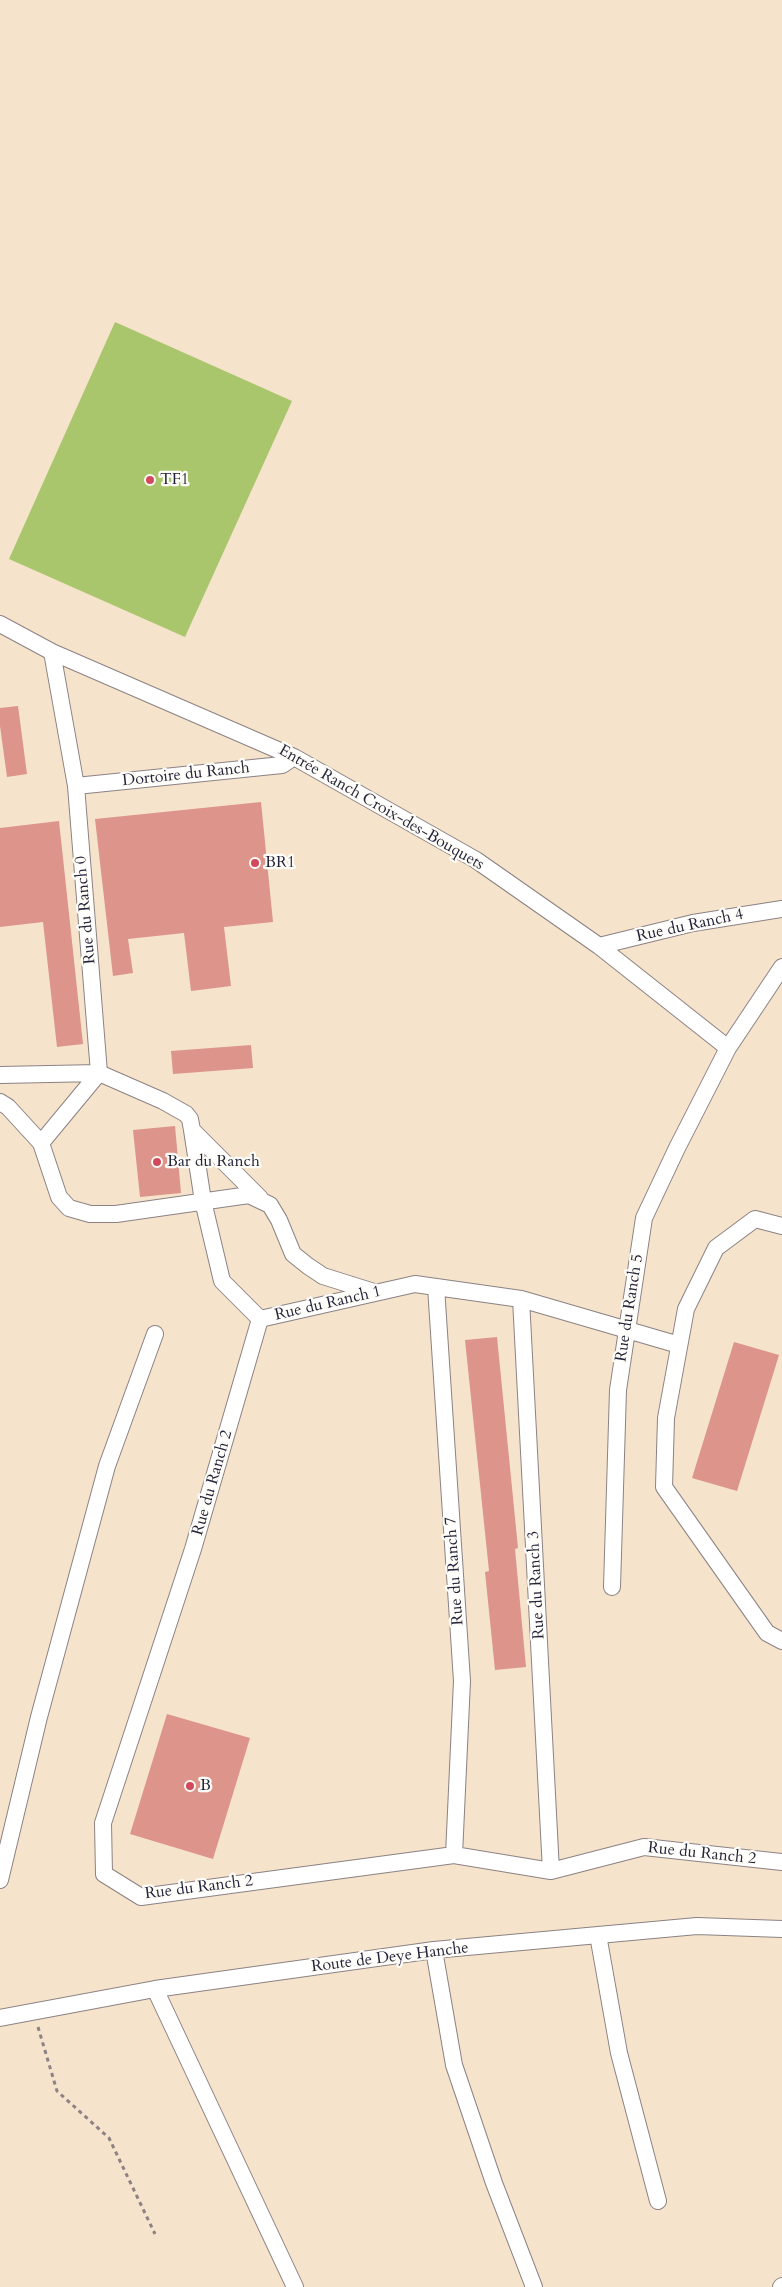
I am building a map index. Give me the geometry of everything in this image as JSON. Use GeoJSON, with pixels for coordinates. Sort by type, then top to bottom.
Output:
{"type":"FeatureCollection","features":[{"type":"Feature","properties":{"kind":"street","name":"Entrée Ranch Croix-des-Bouquets"},"geometry":{"type":"LineString","coordinates":[[0,624],[52,652],[294,757],[476,860],[599,946],[728,1048]]}},
{"type":"Feature","properties":{"kind":"street","name":"Rue du Ranch 0"},"geometry":{"type":"LineString","coordinates":[[52,652],[76,786],[99,1072]]}},
{"type":"Feature","properties":{"kind":"street","name":"Dortoire du Ranch"},"geometry":{"type":"LineString","coordinates":[[76,786],[282,765],[294,757]]}},
{"type":"Feature","properties":{"kind":"street","name":"Rue du Ranch 4"},"geometry":{"type":"LineString","coordinates":[[599,946],[693,924],[782,909]]}},
{"type":"Feature","properties":{"kind":"street","name":"Rue du Ranch 5"},"geometry":{"type":"LineString","coordinates":[[612,1587],[618,1390],[644,1218],[728,1048],[782,967]]}},
{"type":"Feature","properties":{"kind":"street"},"geometry":{"type":"LineString","coordinates":[[0,1075],[99,1072]]}},
{"type":"Feature","properties":{"kind":"street"},"geometry":{"type":"LineString","coordinates":[[41,1144],[99,1072]]}},
{"type":"Feature","properties":{"kind":"street","name":"Rue du Ranch 1"},"geometry":{"type":"LineString","coordinates":[[99,1072],[163,1101],[186,1114],[190,1119],[203,1201],[222,1281],[260,1319],[414,1284],[521,1299],[679,1345]]}},
{"type":"Feature","properties":{"kind":"street"},"geometry":{"type":"LineString","coordinates":[[0,1102],[8,1107],[41,1144],[59,1197],[69,1208],[90,1214],[116,1214],[243,1195],[260,1198]]}},
{"type":"Feature","properties":{"kind":"street"},"geometry":{"type":"LineString","coordinates":[[192,1130],[260,1198],[270,1205],[294,1254],[324,1276],[376,1293]]}},
{"type":"Feature","properties":{"kind":"street"},"geometry":{"type":"LineString","coordinates":[[782,1226],[755,1219],[716,1248],[686,1309],[666,1418],[664,1487],[767,1633],[782,1641]]}},
{"type":"Feature","properties":{"kind":"street","name":"Rue du Ranch 7"},"geometry":{"type":"LineString","coordinates":[[436,1287],[462,1681],[454,1855]]}},
{"type":"Feature","properties":{"kind":"street","name":"Rue du Ranch 3"},"geometry":{"type":"LineString","coordinates":[[521,1299],[551,1871]]}},
{"type":"Feature","properties":{"kind":"street","name":"Rue du Ranch 2"},"geometry":{"type":"LineString","coordinates":[[260,1319],[193,1549],[103,1823],[104,1874],[141,1897],[454,1855],[551,1871],[644,1847],[782,1862]]}},
{"type":"Feature","properties":{"kind":"street"},"geometry":{"type":"LineString","coordinates":[[0,1880],[39,1717],[107,1466],[155,1334]]}},
{"type":"Feature","properties":{"kind":"street","name":"Route de Deye Hanche"},"geometry":{"type":"LineString","coordinates":[[0,2018],[155,1989],[434,1950],[696,1926],[782,1929]]}},
{"type":"Feature","properties":{"kind":"street"},"geometry":{"type":"LineString","coordinates":[[598,1935],[619,2053],[658,2201]]}},
{"type":"Feature","properties":{"kind":"street"},"geometry":{"type":"LineString","coordinates":[[434,1950],[454,2065],[494,2182],[534,2287]]}},
{"type":"Feature","properties":{"kind":"street"},"geometry":{"type":"LineString","coordinates":[[155,1989],[295,2287]]}},
{"type":"Feature","properties":{"kind":"path"},"geometry":{"type":"LineString","coordinates":[[34,2012],[57,2091],[109,2138],[155,2234]]}},
{"type":"Feature","properties":{"kind":"green space","name":"TF1"},"geometry":{"type":"Polygon","coordinates":[[[115,322],[292,401],[185,637],[9,559],[115,322]]]}},
{"type":"Feature","properties":{"kind":"building"},"geometry":{"type":"Polygon","coordinates":[[[18,706],[27,774],[7,777],[0,726],[0,708],[18,706]]]}},
{"type":"Feature","properties":{"kind":"building"},"geometry":{"type":"Polygon","coordinates":[[[261,802],[273,922],[224,927],[231,986],[191,991],[184,933],[128,939],[133,973],[113,976],[95,819],[261,802]]]}},
{"type":"Feature","properties":{"kind":"building"},"geometry":{"type":"Polygon","coordinates":[[[59,821],[83,1044],[57,1047],[43,922],[0,927],[0,828],[59,821]]]}},
{"type":"Feature","properties":{"kind":"building"},"geometry":{"type":"Polygon","coordinates":[[[251,1045],[253,1068],[173,1074],[171,1051],[251,1045]]]}},
{"type":"Feature","properties":{"kind":"building","name":"Bar du Ranch"},"geometry":{"type":"Polygon","coordinates":[[[175,1126],[181,1193],[140,1197],[133,1130],[175,1126]]]}},
{"type":"Feature","properties":{"kind":"building"},"geometry":{"type":"Polygon","coordinates":[[[497,1337],[518,1548],[515,1549],[526,1667],[495,1670],[485,1572],[489,1571],[465,1340],[497,1337]]]}},
{"type":"Feature","properties":{"kind":"building"},"geometry":{"type":"Polygon","coordinates":[[[734,1342],[779,1355],[737,1491],[692,1478],[734,1342]]]}},
{"type":"Feature","properties":{"kind":"building","name":"B"},"geometry":{"type":"Polygon","coordinates":[[[167,1714],[250,1738],[213,1859],[130,1834],[167,1714]]]}},
{"type":"Feature","properties":{"kind":"place","name":"TF1"},"geometry":{"type":"Point","coordinates":[150,480]}},
{"type":"Feature","properties":{"kind":"place","name":"BR1"},"geometry":{"type":"Point","coordinates":[255,863]}},
{"type":"Feature","properties":{"kind":"place","name":"Bar du Ranch"},"geometry":{"type":"Point","coordinates":[157,1162]}},
{"type":"Feature","properties":{"kind":"place","name":"B"},"geometry":{"type":"Point","coordinates":[190,1786]}}]}
